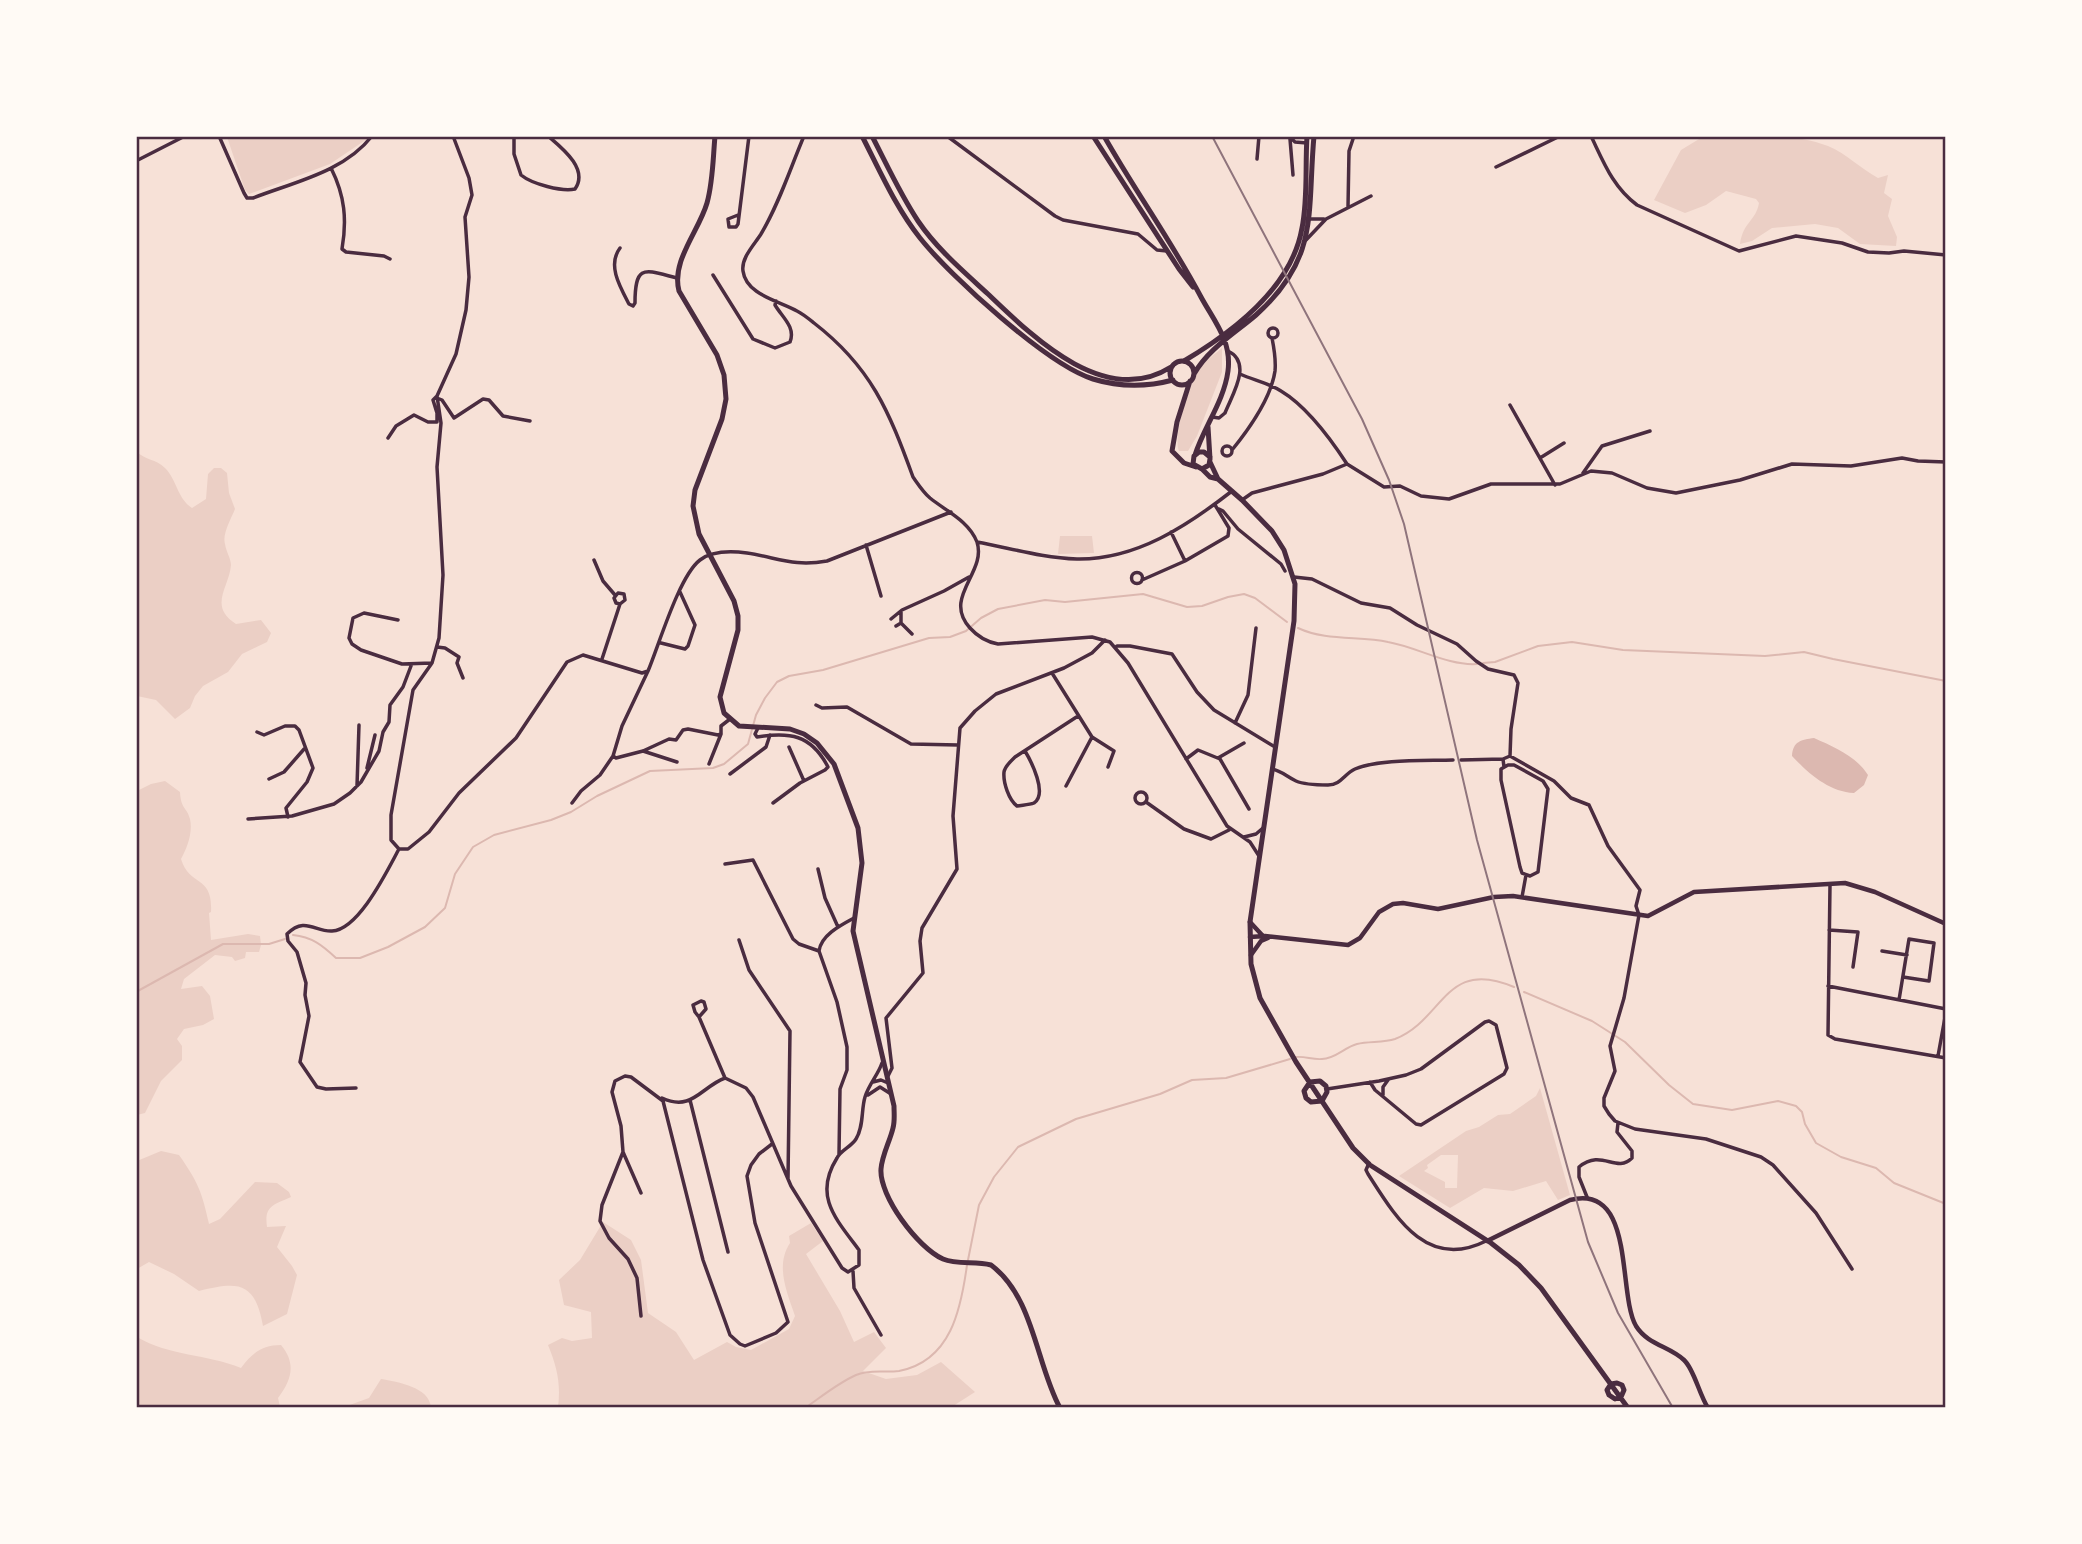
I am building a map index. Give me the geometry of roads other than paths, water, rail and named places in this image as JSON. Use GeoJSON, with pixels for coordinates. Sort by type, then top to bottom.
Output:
{"type":"FeatureCollection","features":[{"type":"Feature","properties":{"kind":"main road"},"geometry":{"type":"LineString","coordinates":[[715,136],[708,202],[680,264],[677,278],[678,291],[717,355],[724,375],[726,399],[722,419],[695,491],[694,506],[699,534],[734,601],[738,616],[738,630],[722,682],[720,697],[724,713],[739,726],[790,729],[804,734],[817,743],[834,764],[854,814],[861,844],[862,863],[854,918],[855,944],[894,1106],[894,1125],[881,1164],[883,1189],[891,1204],[932,1252],[949,1261],[990,1265],[996,1269],[1019,1302],[1060,1408]]}},
{"type":"Feature","properties":{"kind":"main road"},"geometry":{"type":"LineString","coordinates":[[862,136],[896,202],[921,240],[975,293],[1057,360],[1092,379],[1141,385],[1175,382],[1184,384],[1190,381]]}},
{"type":"Feature","properties":{"kind":"main road"},"geometry":{"type":"LineString","coordinates":[[872,136],[906,200],[931,237],[999,305],[1059,356],[1088,371],[1116,378],[1161,374],[1176,362],[1184,361],[1219,341],[1262,309],[1292,267],[1306,240],[1310,219],[1314,136]]}},
{"type":"Feature","properties":{"kind":"main road"},"geometry":{"type":"LineString","coordinates":[[1093,136],[1167,251],[1202,298]]}},
{"type":"Feature","properties":{"kind":"main road"},"geometry":{"type":"LineString","coordinates":[[1104,136],[1185,265],[1222,331],[1228,351],[1228,372],[1193,464],[1232,491],[1278,540],[1289,559],[1294,577],[1294,621],[1250,922],[1251,955],[1260,998],[1296,1061],[1353,1148],[1368,1163],[1519,1265],[1541,1288],[1611,1384]]}},
{"type":"Feature","properties":{"kind":"main road"},"geometry":{"type":"LineString","coordinates":[[1292,267],[1304,213],[1307,140]]}},
{"type":"Feature","properties":{"kind":"main road"},"geometry":{"type":"LineString","coordinates":[[1210,459],[1207,467],[1199,468],[1184,463],[1172,451],[1190,381],[1219,341]]}},
{"type":"Feature","properties":{"kind":"main road"},"geometry":{"type":"LineString","coordinates":[[1184,361],[1192,366],[1194,374]]}},
{"type":"Feature","properties":{"kind":"main road"},"geometry":{"type":"LineString","coordinates":[[1171,368],[1170,374],[1184,398]]}},
{"type":"Feature","properties":{"kind":"main road"},"geometry":{"type":"LineString","coordinates":[[1208,427],[1210,459],[1218,479]]}},
{"type":"Feature","properties":{"kind":"main road"},"geometry":{"type":"LineString","coordinates":[[1179,457],[1194,456],[1201,452],[1210,459]]}},
{"type":"Feature","properties":{"kind":"main road"},"geometry":{"type":"LineString","coordinates":[[1320,1081],[1327,1089],[1322,1101],[1311,1102],[1306,1098],[1305,1087],[1310,1082],[1320,1081]]}},
{"type":"Feature","properties":{"kind":"main road"},"geometry":{"type":"LineString","coordinates":[[1611,1384],[1622,1385],[1624,1390],[1621,1397],[1615,1399],[1609,1395],[1607,1390],[1611,1384]]}},
{"type":"Feature","properties":{"kind":"main road"},"geometry":{"type":"LineString","coordinates":[[1621,1397],[1628,1408]]}},
{"type":"Feature","properties":{"kind":"street"},"geometry":{"type":"LineString","coordinates":[[136,161],[184,136]]}},
{"type":"Feature","properties":{"kind":"street"},"geometry":{"type":"LineString","coordinates":[[219,136],[247,198],[331,169],[361,150],[372,136]]}},
{"type":"Feature","properties":{"kind":"street"},"geometry":{"type":"LineString","coordinates":[[388,438],[396,426],[414,415],[428,422],[437,422],[433,400],[437,397],[456,354],[466,310],[469,277],[465,217],[472,189],[453,136]]}},
{"type":"Feature","properties":{"kind":"street"},"geometry":{"type":"LineString","coordinates":[[514,136],[514,154],[522,175],[537,185],[568,191],[575,189],[580,177],[577,169],[567,153],[548,136]]}},
{"type":"Feature","properties":{"kind":"street"},"geometry":{"type":"LineString","coordinates":[[738,215],[749,136]]}},
{"type":"Feature","properties":{"kind":"street"},"geometry":{"type":"LineString","coordinates":[[804,136],[767,222],[744,263],[744,274],[761,294],[799,312],[820,327],[860,366],[877,391],[913,477],[928,497],[964,523],[976,542],[978,554],[960,606],[968,625],[988,642],[998,644],[1092,637],[1115,646],[1230,830],[1261,841]]}},
{"type":"Feature","properties":{"kind":"street"},"geometry":{"type":"LineString","coordinates":[[947,136],[1055,216],[1063,220],[1138,234],[1157,250],[1167,251]]}},
{"type":"Feature","properties":{"kind":"street"},"geometry":{"type":"LineString","coordinates":[[1257,159],[1259,136]]}},
{"type":"Feature","properties":{"kind":"street"},"geometry":{"type":"LineString","coordinates":[[1348,208],[1349,151],[1354,136]]}},
{"type":"Feature","properties":{"kind":"street"},"geometry":{"type":"LineString","coordinates":[[1496,167],[1560,136]]}},
{"type":"Feature","properties":{"kind":"street"},"geometry":{"type":"LineString","coordinates":[[1591,136],[1614,183],[1625,196],[1637,205],[1739,251],[1796,236],[1842,243],[1868,252],[1904,251],[1945,255]]}},
{"type":"Feature","properties":{"kind":"street"},"geometry":{"type":"LineString","coordinates":[[1293,176],[1289,138],[1307,140]]}},
{"type":"Feature","properties":{"kind":"street"},"geometry":{"type":"LineString","coordinates":[[331,169],[344,197],[346,225],[342,249],[346,252],[390,259]]}},
{"type":"Feature","properties":{"kind":"street"},"geometry":{"type":"LineString","coordinates":[[1306,240],[1326,219],[1371,197]]}},
{"type":"Feature","properties":{"kind":"street"},"geometry":{"type":"LineString","coordinates":[[1310,219],[1326,219]]}},
{"type":"Feature","properties":{"kind":"street"},"geometry":{"type":"LineString","coordinates":[[620,248],[613,265],[629,304],[633,306],[635,303],[634,287],[638,275],[643,271],[677,278]]}},
{"type":"Feature","properties":{"kind":"street"},"geometry":{"type":"LineString","coordinates":[[713,275],[754,340],[775,348],[790,342],[792,337],[789,325],[775,305],[776,301]]}},
{"type":"Feature","properties":{"kind":"street"},"geometry":{"type":"LineString","coordinates":[[1232,450],[1266,398],[1275,371],[1272,338]]}},
{"type":"Feature","properties":{"kind":"street"},"geometry":{"type":"LineString","coordinates":[[1212,417],[1219,418],[1225,413],[1240,374],[1241,364],[1235,355],[1228,351]]}},
{"type":"Feature","properties":{"kind":"street"},"geometry":{"type":"LineString","coordinates":[[1240,374],[1279,389],[1297,404],[1348,464],[1388,488],[1400,486],[1421,496],[1449,499],[1491,484],[1555,485],[1583,472],[1602,470],[1647,488],[1676,493],[1740,480],[1792,464],[1851,466],[1902,458],[1945,462]]}},
{"type":"Feature","properties":{"kind":"street"},"geometry":{"type":"LineString","coordinates":[[437,397],[454,418],[483,399],[489,400],[503,416],[530,421]]}},
{"type":"Feature","properties":{"kind":"street"},"geometry":{"type":"LineString","coordinates":[[437,397],[442,423],[437,467],[443,575],[437,646],[432,663],[413,690],[390,815],[391,840],[399,849],[408,849],[419,842],[459,793],[516,738],[567,662],[583,655],[642,673],[648,671]]}},
{"type":"Feature","properties":{"kind":"street"},"geometry":{"type":"LineString","coordinates":[[1510,405],[1555,485]]}},
{"type":"Feature","properties":{"kind":"street"},"geometry":{"type":"LineString","coordinates":[[1583,472],[1602,446],[1650,432]]}},
{"type":"Feature","properties":{"kind":"street"},"geometry":{"type":"LineString","coordinates":[[1540,458],[1564,443]]}},
{"type":"Feature","properties":{"kind":"street"},"geometry":{"type":"LineString","coordinates":[[1242,500],[1252,493],[1324,474],[1348,464]]}},
{"type":"Feature","properties":{"kind":"street"},"geometry":{"type":"LineString","coordinates":[[976,542],[1045,555],[1090,558],[1137,549],[1216,507],[1232,491]]}},
{"type":"Feature","properties":{"kind":"street"},"geometry":{"type":"LineString","coordinates":[[1142,580],[1185,561],[1228,536],[1229,527],[1216,507]]}},
{"type":"Feature","properties":{"kind":"street"},"geometry":{"type":"LineString","coordinates":[[1216,507],[1281,564],[1285,571]]}},
{"type":"Feature","properties":{"kind":"street"},"geometry":{"type":"LineString","coordinates":[[572,803],[581,791],[600,775],[613,756],[622,726],[689,571],[699,560],[725,552],[745,553],[806,565],[827,561],[951,512]]}},
{"type":"Feature","properties":{"kind":"street"},"geometry":{"type":"LineString","coordinates":[[1171,532],[1185,561]]}},
{"type":"Feature","properties":{"kind":"street"},"geometry":{"type":"LineString","coordinates":[[866,545],[881,596]]}},
{"type":"Feature","properties":{"kind":"street"},"geometry":{"type":"LineString","coordinates":[[594,560],[603,581],[615,595],[616,603],[620,604]]}},
{"type":"Feature","properties":{"kind":"street"},"geometry":{"type":"LineString","coordinates":[[891,619],[901,611],[970,576]]}},
{"type":"Feature","properties":{"kind":"street"},"geometry":{"type":"LineString","coordinates":[[1294,577],[1312,579],[1361,603],[1390,608],[1457,644],[1488,669],[1514,675],[1518,683],[1510,756]]}},
{"type":"Feature","properties":{"kind":"street"},"geometry":{"type":"LineString","coordinates":[[660,643],[685,649],[688,646],[695,625],[680,592]]}},
{"type":"Feature","properties":{"kind":"street"},"geometry":{"type":"LineString","coordinates":[[602,659],[620,604],[625,600],[624,594],[615,595]]}},
{"type":"Feature","properties":{"kind":"street"},"geometry":{"type":"LineString","coordinates":[[901,611],[901,623],[912,634]]}},
{"type":"Feature","properties":{"kind":"street"},"geometry":{"type":"LineString","coordinates":[[398,620],[364,613],[353,618],[349,638],[352,644],[361,650],[411,666],[432,663]]}},
{"type":"Feature","properties":{"kind":"street"},"geometry":{"type":"LineString","coordinates":[[896,626],[901,623]]}},
{"type":"Feature","properties":{"kind":"street"},"geometry":{"type":"LineString","coordinates":[[1235,723],[1248,695],[1256,628]]}},
{"type":"Feature","properties":{"kind":"street"},"geometry":{"type":"LineString","coordinates":[[864,1099],[875,1088],[880,1087],[892,1068],[886,1018],[923,973],[920,941],[922,928],[957,869],[953,816],[960,728],[988,700],[1006,688],[1052,673],[1092,653],[1105,640]]}},
{"type":"Feature","properties":{"kind":"street"},"geometry":{"type":"LineString","coordinates":[[437,646],[459,657],[457,663],[463,678]]}},
{"type":"Feature","properties":{"kind":"street"},"geometry":{"type":"LineString","coordinates":[[1115,646],[1172,654],[1197,692],[1214,710],[1275,747]]}},
{"type":"Feature","properties":{"kind":"street"},"geometry":{"type":"LineString","coordinates":[[248,819],[288,817],[334,804],[357,786],[379,751],[383,732],[389,722],[392,699],[403,687],[411,666]]}},
{"type":"Feature","properties":{"kind":"street"},"geometry":{"type":"LineString","coordinates":[[1052,673],[1092,737],[1114,751],[1108,767]]}},
{"type":"Feature","properties":{"kind":"street"},"geometry":{"type":"LineString","coordinates":[[816,705],[822,708],[847,706],[911,744],[958,746]]}},
{"type":"Feature","properties":{"kind":"street"},"geometry":{"type":"LineString","coordinates":[[1024,751],[1036,770],[1039,794],[1037,801],[1017,806],[1011,802],[1008,795],[1004,772],[1008,764],[1024,751],[1078,716]]}},
{"type":"Feature","properties":{"kind":"street"},"geometry":{"type":"LineString","coordinates":[[709,764],[721,726],[730,719]]}},
{"type":"Feature","properties":{"kind":"street"},"geometry":{"type":"LineString","coordinates":[[257,732],[264,736],[291,725],[299,730],[312,761],[311,774],[286,808],[288,817]]}},
{"type":"Feature","properties":{"kind":"street"},"geometry":{"type":"LineString","coordinates":[[357,786],[359,725]]}},
{"type":"Feature","properties":{"kind":"street"},"geometry":{"type":"LineString","coordinates":[[757,728],[757,737],[784,734],[802,738],[821,755],[828,767],[804,780],[773,803]]}},
{"type":"Feature","properties":{"kind":"street"},"geometry":{"type":"LineString","coordinates":[[613,756],[616,758],[643,751],[669,739],[676,740],[683,730],[720,734]]}},
{"type":"Feature","properties":{"kind":"street"},"geometry":{"type":"LineString","coordinates":[[368,770],[375,735]]}},
{"type":"Feature","properties":{"kind":"street"},"geometry":{"type":"LineString","coordinates":[[730,774],[766,747],[770,735]]}},
{"type":"Feature","properties":{"kind":"street"},"geometry":{"type":"LineString","coordinates":[[1066,786],[1092,737]]}},
{"type":"Feature","properties":{"kind":"street"},"geometry":{"type":"LineString","coordinates":[[1218,758],[1244,743]]}},
{"type":"Feature","properties":{"kind":"street"},"geometry":{"type":"LineString","coordinates":[[789,747],[804,780]]}},
{"type":"Feature","properties":{"kind":"street"},"geometry":{"type":"LineString","coordinates":[[269,779],[284,772],[297,761],[305,748]]}},
{"type":"Feature","properties":{"kind":"street"},"geometry":{"type":"LineString","coordinates":[[1185,759],[1198,750],[1218,758],[1249,809]]}},
{"type":"Feature","properties":{"kind":"street"},"geometry":{"type":"LineString","coordinates":[[643,751],[677,762]]}},
{"type":"Feature","properties":{"kind":"street"},"geometry":{"type":"LineString","coordinates":[[1461,760],[1503,759],[1510,756]]}},
{"type":"Feature","properties":{"kind":"street"},"geometry":{"type":"LineString","coordinates":[[1510,756],[1553,781],[1571,798],[1589,805],[1608,846],[1639,886],[1636,906],[1639,915],[1624,998],[1610,1046],[1614,1078],[1604,1098],[1604,1106],[1618,1123],[1650,1133],[1706,1139],[1761,1157],[1773,1166],[1816,1213],[1852,1269]]}},
{"type":"Feature","properties":{"kind":"street"},"geometry":{"type":"LineString","coordinates":[[1503,759],[1501,780],[1520,867],[1526,875],[1522,897]]}},
{"type":"Feature","properties":{"kind":"street"},"geometry":{"type":"LineString","coordinates":[[1272,769],[1284,772],[1293,780],[1303,783],[1332,785],[1339,783],[1354,769],[1392,763],[1453,760]]}},
{"type":"Feature","properties":{"kind":"street"},"geometry":{"type":"LineString","coordinates":[[1504,767],[1514,765],[1543,781],[1548,789],[1538,872],[1526,875]]}},
{"type":"Feature","properties":{"kind":"street"},"geometry":{"type":"LineString","coordinates":[[1146,802],[1184,829],[1211,839],[1230,830]]}},
{"type":"Feature","properties":{"kind":"street"},"geometry":{"type":"LineString","coordinates":[[1250,839],[1263,828]]}},
{"type":"Feature","properties":{"kind":"street"},"geometry":{"type":"LineString","coordinates":[[1250,839],[1259,856]]}},
{"type":"Feature","properties":{"kind":"street"},"geometry":{"type":"LineString","coordinates":[[356,1088],[317,1087],[300,1062],[309,1016],[306,983],[298,952],[288,941],[287,934],[293,928],[306,926],[332,932],[342,928],[353,919],[380,883],[399,849]]}},
{"type":"Feature","properties":{"kind":"street"},"geometry":{"type":"LineString","coordinates":[[725,864],[753,860],[793,939],[819,951]]}},
{"type":"Feature","properties":{"kind":"street"},"geometry":{"type":"LineString","coordinates":[[818,869],[825,898],[838,927]]}},
{"type":"Feature","properties":{"kind":"street"},"geometry":{"type":"LineString","coordinates":[[1250,937],[1348,945],[1360,938],[1379,912],[1393,904],[1403,903],[1437,909],[1494,897],[1522,897],[1648,916],[1693,892],[1845,883],[1875,891],[1945,923]]}},
{"type":"Feature","properties":{"kind":"street"},"geometry":{"type":"LineString","coordinates":[[1830,884],[1828,1035],[1835,1039],[1945,1058]]}},
{"type":"Feature","properties":{"kind":"street"},"geometry":{"type":"LineString","coordinates":[[839,1154],[840,1089],[847,1070],[847,1047],[837,1002],[819,946],[838,927],[854,918]]}},
{"type":"Feature","properties":{"kind":"street"},"geometry":{"type":"LineString","coordinates":[[1250,922],[1265,938]]}},
{"type":"Feature","properties":{"kind":"street"},"geometry":{"type":"LineString","coordinates":[[1829,930],[1858,932],[1853,967]]}},
{"type":"Feature","properties":{"kind":"street"},"geometry":{"type":"LineString","coordinates":[[1251,955],[1265,938]]}},
{"type":"Feature","properties":{"kind":"street"},"geometry":{"type":"LineString","coordinates":[[1899,1000],[1909,939],[1934,943],[1929,981],[1903,978]]}},
{"type":"Feature","properties":{"kind":"street"},"geometry":{"type":"LineString","coordinates":[[739,940],[749,970],[790,1031],[788,1181]]}},
{"type":"Feature","properties":{"kind":"street"},"geometry":{"type":"LineString","coordinates":[[1882,951],[1907,955]]}},
{"type":"Feature","properties":{"kind":"street"},"geometry":{"type":"LineString","coordinates":[[1828,986],[1945,1010],[1937,1056]]}},
{"type":"Feature","properties":{"kind":"street"},"geometry":{"type":"LineString","coordinates":[[699,1017],[706,1009],[701,1001],[693,1004],[695,1012],[725,1078],[746,1088],[753,1097],[788,1181],[842,1268],[848,1272],[859,1265],[859,1250],[834,1217],[828,1197],[828,1174],[839,1154],[855,1141],[858,1135],[864,1099],[883,1061]]}},
{"type":"Feature","properties":{"kind":"street"},"geometry":{"type":"LineString","coordinates":[[1327,1089],[1406,1075],[1428,1065],[1485,1022],[1496,1025],[1507,1068],[1504,1074],[1419,1125],[1370,1082]]}},
{"type":"Feature","properties":{"kind":"street"},"geometry":{"type":"LineString","coordinates":[[641,1193],[623,1152],[621,1126],[612,1092],[615,1081],[625,1076],[631,1077],[671,1102],[690,1100],[725,1078]]}},
{"type":"Feature","properties":{"kind":"street"},"geometry":{"type":"LineString","coordinates":[[873,1082],[887,1079]]}},
{"type":"Feature","properties":{"kind":"street"},"geometry":{"type":"LineString","coordinates":[[1384,1097],[1382,1087],[1390,1079]]}},
{"type":"Feature","properties":{"kind":"street"},"geometry":{"type":"LineString","coordinates":[[880,1087],[891,1094]]}},
{"type":"Feature","properties":{"kind":"street"},"geometry":{"type":"LineString","coordinates":[[660,1097],[665,1107],[703,1261],[730,1335],[740,1345],[745,1346],[776,1333],[788,1322],[758,1231],[747,1176],[759,1154],[772,1144]]}},
{"type":"Feature","properties":{"kind":"street"},"geometry":{"type":"LineString","coordinates":[[690,1100],[728,1252]]}},
{"type":"Feature","properties":{"kind":"street"},"geometry":{"type":"LineString","coordinates":[[1586,1197],[1579,1177],[1579,1167],[1600,1159],[1619,1165],[1632,1158],[1632,1151],[1617,1132],[1618,1123]]}},
{"type":"Feature","properties":{"kind":"street"},"geometry":{"type":"LineString","coordinates":[[623,1152],[602,1205],[600,1222],[609,1238],[628,1259],[637,1278],[641,1316]]}},
{"type":"Feature","properties":{"kind":"street"},"geometry":{"type":"LineString","coordinates":[[1368,1163],[1366,1170],[1404,1227],[1415,1236],[1450,1250],[1461,1250],[1487,1241],[1570,1200],[1586,1197],[1602,1204],[1615,1226],[1622,1248],[1629,1300],[1636,1326],[1653,1343],[1684,1360],[1708,1408]]}},
{"type":"Feature","properties":{"kind":"street"},"geometry":{"type":"LineString","coordinates":[[853,1271],[854,1288],[881,1335]]}},
{"type":"Feature","properties":{"kind":"waterway"},"geometry":{"type":"LineString","coordinates":[[293,935],[316,942],[336,958],[360,958],[388,947],[425,927],[445,908],[455,874],[473,847],[494,835],[571,812],[597,796],[650,771],[713,768],[724,764],[748,744],[756,715],[777,682],[789,676],[823,670],[929,638],[950,637],[966,631],[981,618],[998,609],[1045,600],[1065,602],[1143,594],[1187,607],[1202,606],[1244,594],[1255,598],[1287,622]]}},
{"type":"Feature","properties":{"kind":"waterway"},"geometry":{"type":"LineString","coordinates":[[1298,628],[1331,637],[1399,644],[1455,662],[1477,664]]}},
{"type":"Feature","properties":{"kind":"waterway"},"geometry":{"type":"LineString","coordinates":[[1483,663],[1495,662],[1538,646],[1572,642],[1623,650],[1765,656],[1804,652],[1946,681]]}},
{"type":"Feature","properties":{"kind":"waterway"},"geometry":{"type":"LineString","coordinates":[[136,992],[223,944],[269,944],[285,939]]}},
{"type":"Feature","properties":{"kind":"waterway"},"geometry":{"type":"LineString","coordinates":[[1296,1057],[1327,1058],[1357,1044],[1395,1039],[1425,1019],[1459,985],[1473,980],[1491,980],[1514,987]]}},
{"type":"Feature","properties":{"kind":"waterway"},"geometry":{"type":"LineString","coordinates":[[1524,992],[1592,1021],[1625,1042],[1669,1085],[1693,1104],[1732,1110],[1778,1101],[1796,1106],[1802,1112],[1805,1124],[1816,1143],[1841,1157],[1876,1168],[1894,1183],[1946,1204]]}},
{"type":"Feature","properties":{"kind":"waterway"},"geometry":{"type":"LineString","coordinates":[[968,1260],[979,1205],[994,1177],[1018,1147],[1076,1119],[1160,1094],[1192,1080],[1226,1078],[1290,1059]]}},
{"type":"Feature","properties":{"kind":"waterway"},"geometry":{"type":"LineString","coordinates":[[805,1408],[856,1375],[899,1371],[917,1365],[931,1356],[942,1345],[957,1315],[967,1265]]}},
{"type":"Feature","properties":{"kind":"railway"},"geometry":{"type":"LineString","coordinates":[[1212,136],[1362,419],[1389,480],[1404,524],[1477,840],[1588,1242],[1618,1313],[1673,1408]]}}]}
